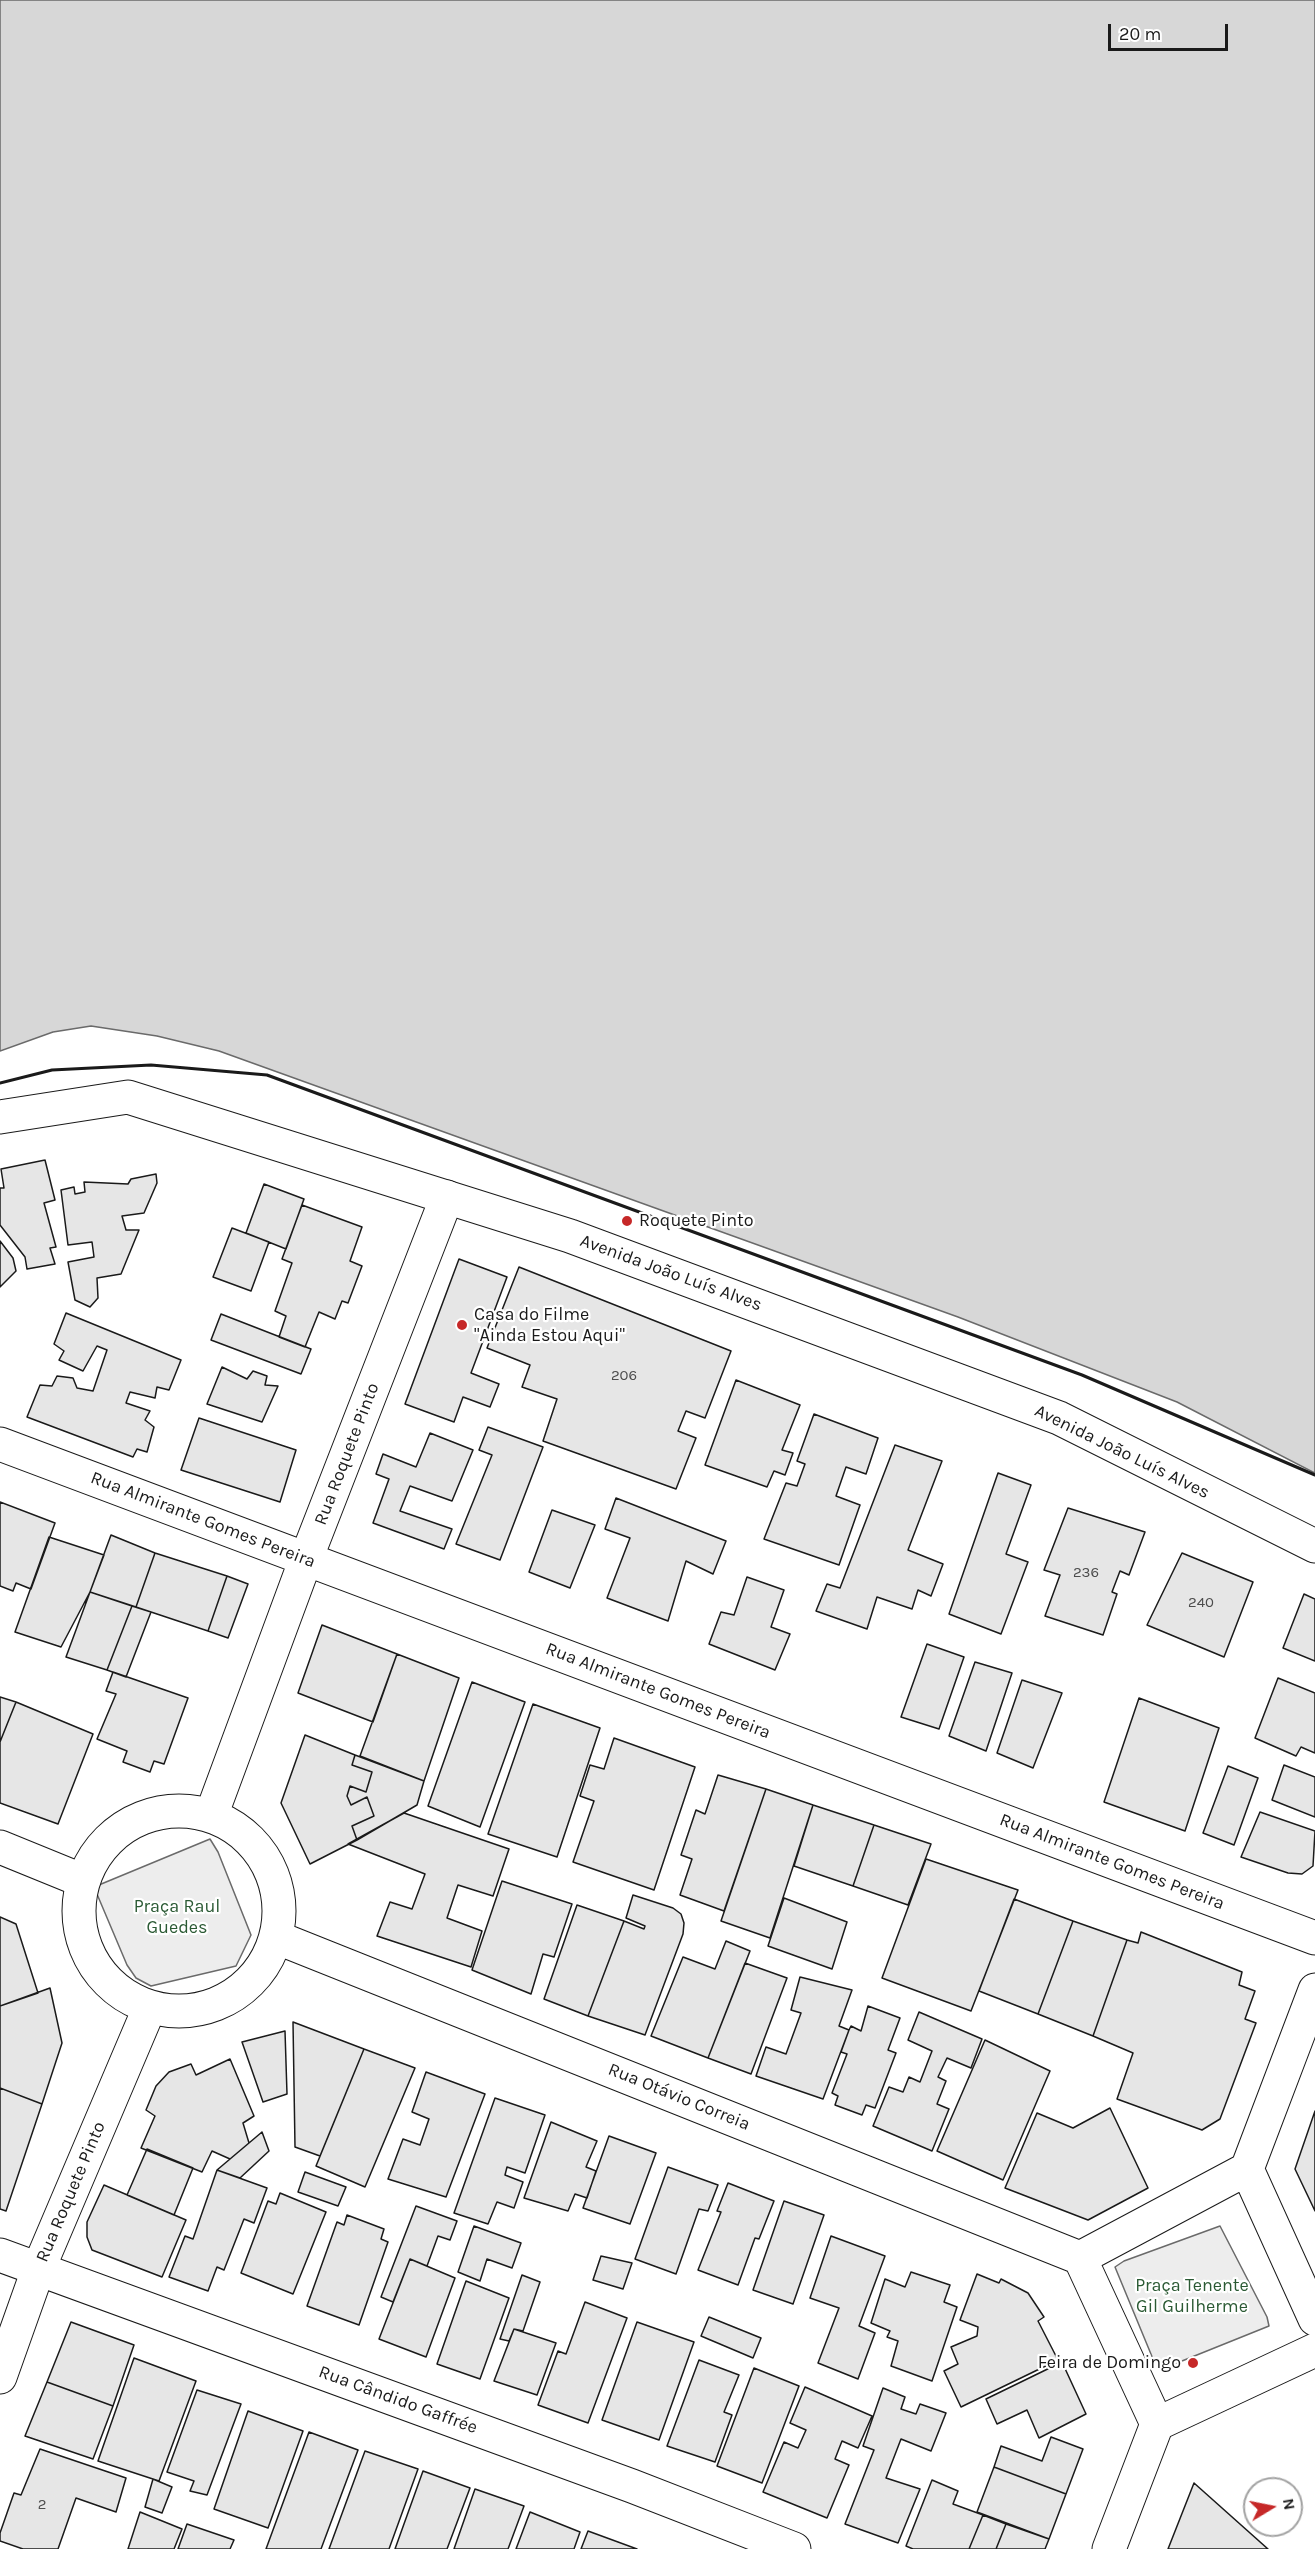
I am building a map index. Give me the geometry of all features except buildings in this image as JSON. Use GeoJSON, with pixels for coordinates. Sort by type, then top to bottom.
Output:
{"type":"FeatureCollection","features":[{"type":"Feature","properties":{"kind":"street","name":"Avenida João Luís Alves"},"geometry":{"type":"LineString","coordinates":[[0,1117],[128,1097],[570,1236],[1059,1418],[1315,1546]]}},
{"type":"Feature","properties":{"kind":"street","name":"Rua Roquete Pinto"},"geometry":{"type":"LineString","coordinates":[[212,1813],[306,1558],[447,1197]]}},
{"type":"Feature","properties":{"kind":"street","name":"Rua Almirante Gomes Pereira"},"geometry":{"type":"LineString","coordinates":[[0,1444],[1315,1938]]}},
{"type":"Feature","properties":{"kind":"street"},"geometry":{"type":"LineString","coordinates":[[158,1810],[212,1813],[255,1842],[279,1887],[278,1938],[250,1985],[213,2006],[203,2011],[149,2009],[104,1981],[79,1934],[81,1880],[111,1835],[158,1810]]}},
{"type":"Feature","properties":{"kind":"street"},"geometry":{"type":"LineString","coordinates":[[0,1847],[81,1880]]}},
{"type":"Feature","properties":{"kind":"street","name":"Rua Otávio Correia"},"geometry":{"type":"LineString","coordinates":[[278,1938],[1080,2258]]}},
{"type":"Feature","properties":{"kind":"street"},"geometry":{"type":"LineString","coordinates":[[1157,2424],[1080,2258],[1247,2169],[1315,1990]]}},
{"type":"Feature","properties":{"kind":"street","name":"Rua Roquete Pinto"},"geometry":{"type":"LineString","coordinates":[[0,2377],[38,2270],[149,2009]]}},
{"type":"Feature","properties":{"kind":"street"},"geometry":{"type":"LineString","coordinates":[[1247,2169],[1315,2319]]}},
{"type":"Feature","properties":{"kind":"street","name":"Rua Cândido Gaffrée"},"geometry":{"type":"LineString","coordinates":[[0,2255],[632,2486],[794,2549]]}},
{"type":"Feature","properties":{"kind":"street"},"geometry":{"type":"LineString","coordinates":[[1109,2549],[1157,2424],[1315,2350]]}},
{"type":"Feature","properties":{"kind":"shaded area"},"geometry":{"type":"Polygon","coordinates":[[[0,0],[1315,0],[1315,1473],[1177,1402],[958,1317],[219,1051],[157,1036],[91,1026],[53,1032],[0,1051],[0,0]]]}},
{"type":"Feature","properties":{"kind":"shaded area","name":"Praça Raul Guedes"},"geometry":{"type":"Polygon","coordinates":[[[210,1839],[218,1852],[251,1935],[236,1966],[151,1986],[136,1978],[127,1965],[94,1887],[210,1839]]]}},
{"type":"Feature","properties":{"kind":"shaded area","name":"Praça Tenente Gil Guilherme"},"geometry":{"type":"Polygon","coordinates":[[[1220,2226],[1267,2317],[1269,2326],[1172,2365],[1153,2359],[1115,2267],[1124,2261],[1220,2226]]]}},
{"type":"Feature","properties":{"kind":"wall"},"geometry":{"type":"LineString","coordinates":[[0,1083],[52,1070],[151,1065],[267,1075],[1082,1375],[1315,1475]]}},
{"type":"Feature","properties":{"kind":"place","name":"Roquete Pinto"},"geometry":{"type":"Point","coordinates":[627,1221]}},
{"type":"Feature","properties":{"kind":"place","name":"Casa do Filme \"Ainda Estou Aqui\""},"geometry":{"type":"Point","coordinates":[462,1325]}},
{"type":"Feature","properties":{"kind":"place","name":"Feira de Domingo"},"geometry":{"type":"Point","coordinates":[1193,2363]}}]}
